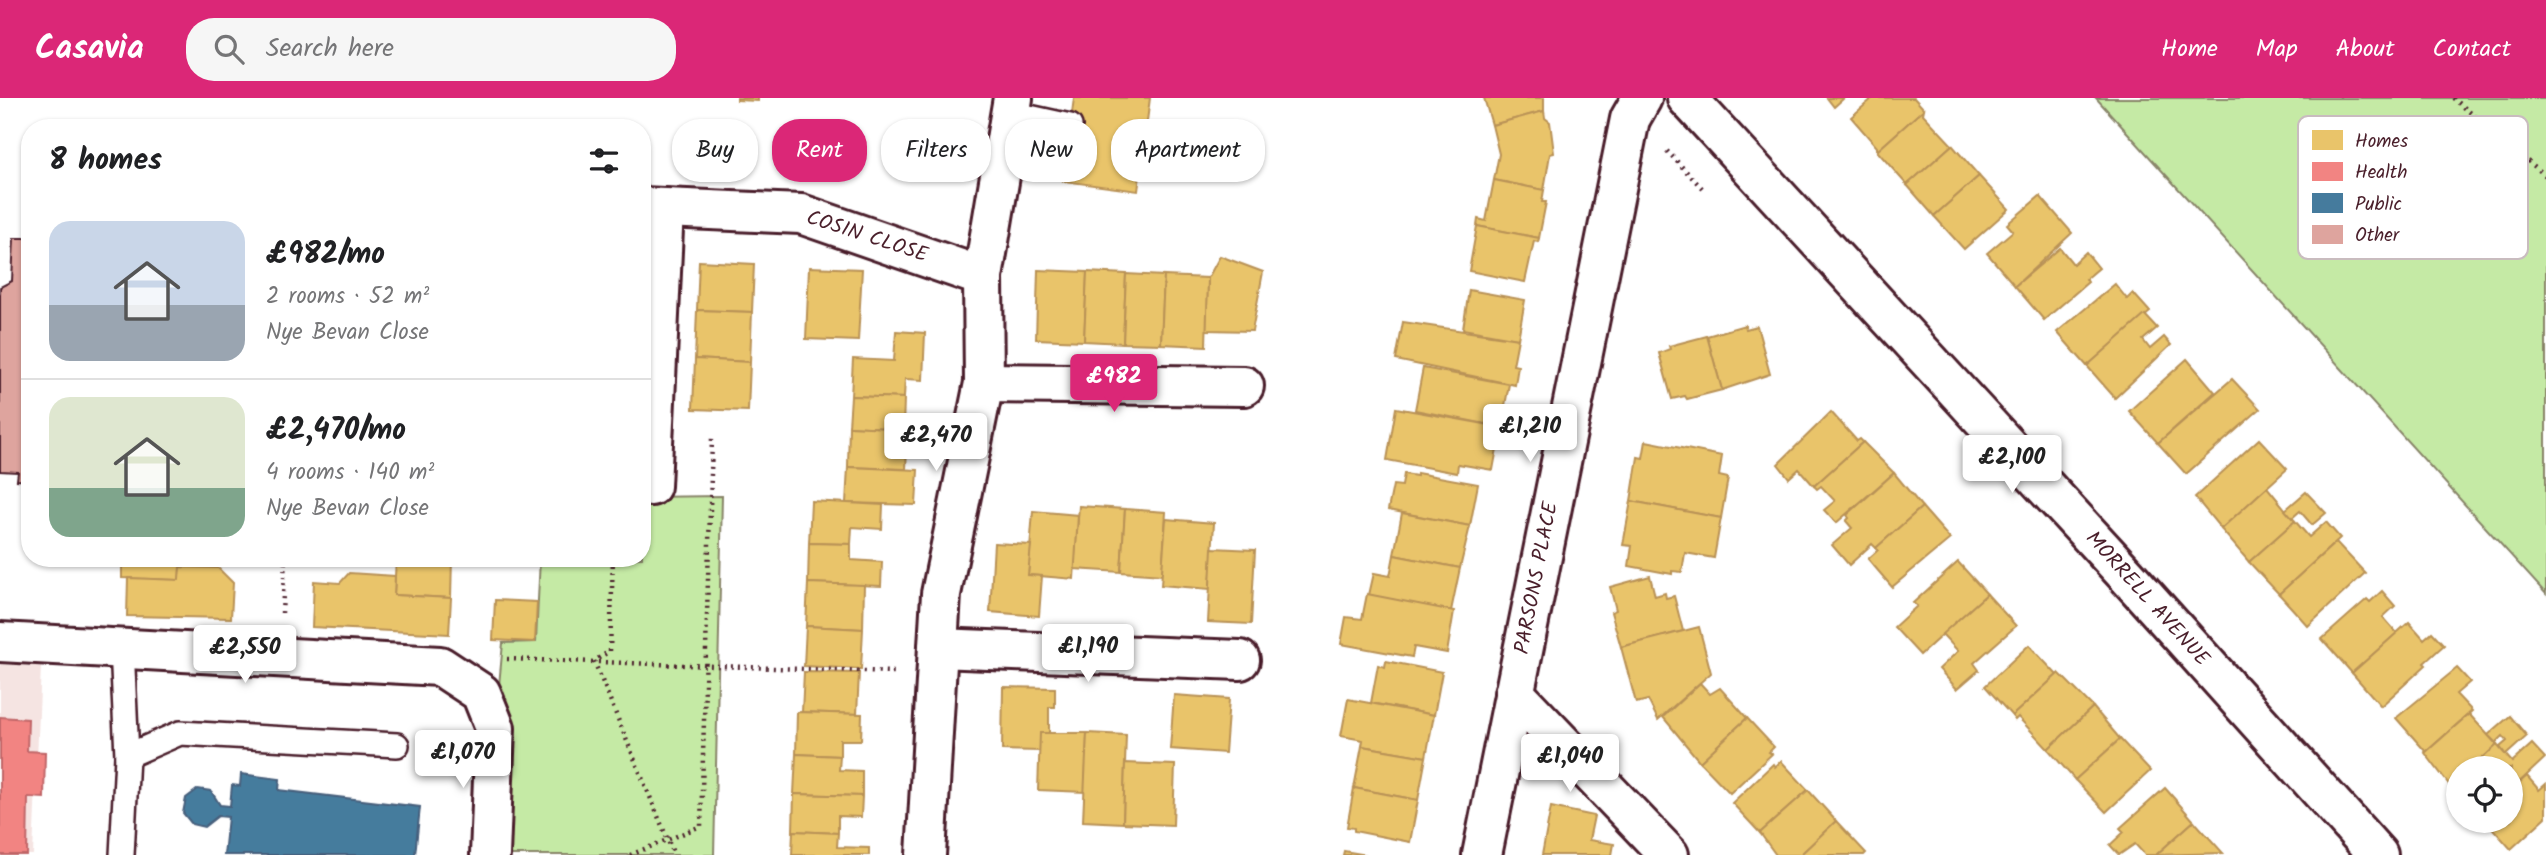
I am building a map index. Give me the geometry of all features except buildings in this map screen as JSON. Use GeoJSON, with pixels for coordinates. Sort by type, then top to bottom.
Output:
{"type":"FeatureCollection","features":[{"type":"Feature","properties":{"kind":"street","name":"PARSONS PLACE"},"geometry":{"type":"LineString","coordinates":[[1482,855],[1630,119],[1642,98]]}},
{"type":"Feature","properties":{"kind":"street","name":"MORRELL AVENUE"},"geometry":{"type":"LineString","coordinates":[[1687,98],[2131,580],[2378,855]]}},
{"type":"Feature","properties":{"kind":"street"},"geometry":{"type":"LineString","coordinates":[[926,855],[941,594],[984,383],[983,277],[1012,106]]}},
{"type":"Feature","properties":{"kind":"street","name":"COSIN CLOSE"},"geometry":{"type":"LineString","coordinates":[[651,486],[653,208],[801,214],[983,277]]}},
{"type":"Feature","properties":{"kind":"street"},"geometry":{"type":"LineString","coordinates":[[984,383],[1244,386]]}},
{"type":"Feature","properties":{"kind":"street"},"geometry":{"type":"LineString","coordinates":[[0,642],[440,666],[481,693],[495,728],[490,855]]}},
{"type":"Feature","properties":{"kind":"street"},"geometry":{"type":"LineString","coordinates":[[938,648],[1240,660]]}},
{"type":"Feature","properties":{"kind":"street"},"geometry":{"type":"LineString","coordinates":[[1514,692],[1670,855]]}},
{"type":"Feature","properties":{"kind":"lane"},"geometry":{"type":"LineString","coordinates":[[1012,106],[1050,119]]}},
{"type":"Feature","properties":{"kind":"lane"},"geometry":{"type":"LineString","coordinates":[[122,647],[127,756],[122,855]]}},
{"type":"Feature","properties":{"kind":"lane"},"geometry":{"type":"LineString","coordinates":[[127,756],[180,733],[397,745]]}},
{"type":"Feature","properties":{"kind":"path"},"geometry":{"type":"LineString","coordinates":[[2453,98],[2474,116]]}},
{"type":"Feature","properties":{"kind":"path"},"geometry":{"type":"LineString","coordinates":[[2528,161],[2546,176]]}},
{"type":"Feature","properties":{"kind":"path"},"geometry":{"type":"LineString","coordinates":[[630,855],[701,826],[712,438]]}},
{"type":"Feature","properties":{"kind":"path"},"geometry":{"type":"LineString","coordinates":[[280,657],[285,567]]}},
{"type":"Feature","properties":{"kind":"path"},"geometry":{"type":"LineString","coordinates":[[594,662],[610,651],[613,567]]}},
{"type":"Feature","properties":{"kind":"path"},"geometry":{"type":"LineString","coordinates":[[440,666],[503,658],[866,671]]}},
{"type":"Feature","properties":{"kind":"path"},"geometry":{"type":"LineString","coordinates":[[594,662],[674,855]]}},
{"type":"Feature","properties":{"kind":"shaded area"},"geometry":{"type":"Polygon","coordinates":[[[0,664],[41,666],[33,855],[0,855],[0,664]]]}},
{"type":"Feature","properties":{"kind":"green space"},"geometry":{"type":"Polygon","coordinates":[[[2096,98],[2546,98],[2546,594],[2096,98]]]}},
{"type":"Feature","properties":{"kind":"green space"},"geometry":{"type":"Polygon","coordinates":[[[722,496],[714,855],[490,855],[495,728],[503,643],[536,642],[540,567],[651,567],[651,497],[722,496]]]}}]}
